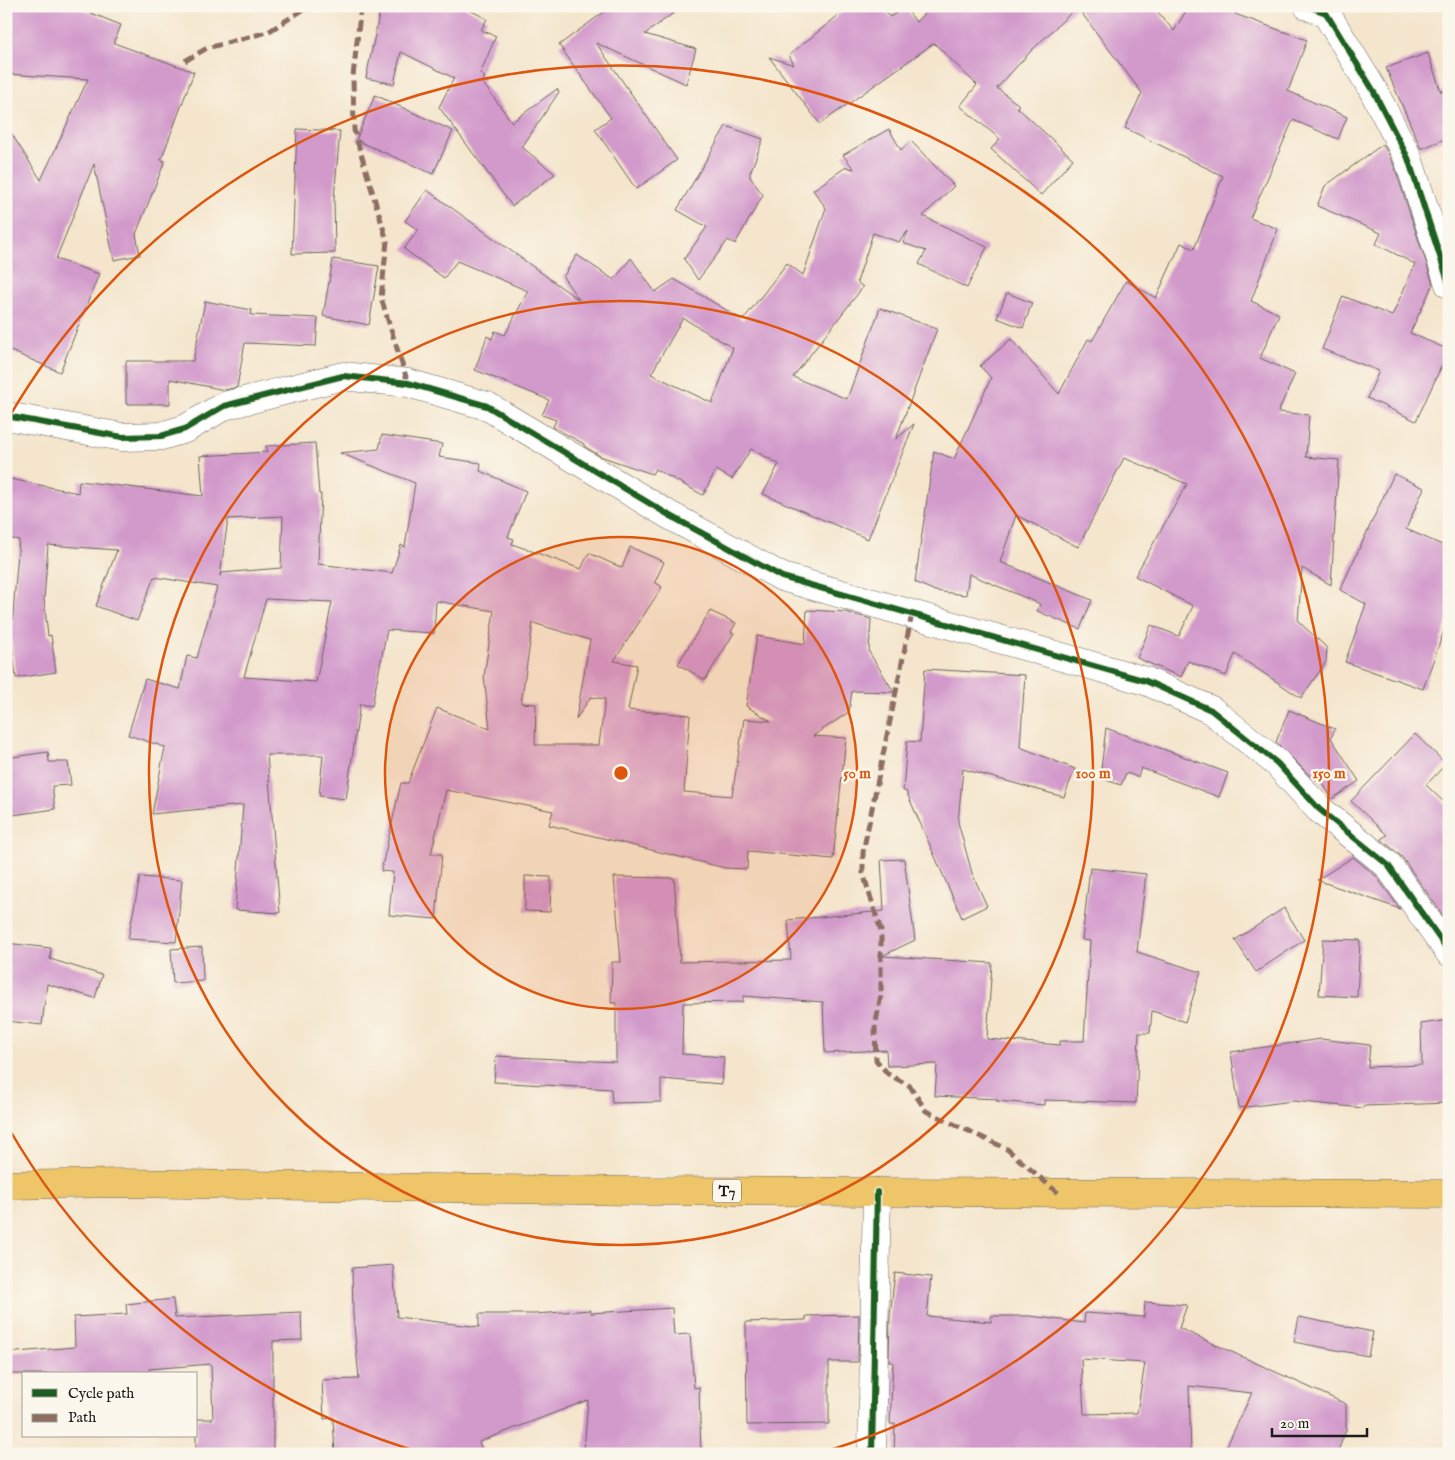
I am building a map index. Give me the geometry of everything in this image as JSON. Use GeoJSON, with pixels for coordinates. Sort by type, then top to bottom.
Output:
{"type":"FeatureCollection","features":[{"type":"Feature","properties":{"kind":"highway","name":"T7"},"geometry":{"type":"LineString","coordinates":[[6,1184],[124,1182],[644,1191],[1449,1194]]}},
{"type":"Feature","properties":{"kind":"street"},"geometry":{"type":"LineString","coordinates":[[1320,8],[1373,90],[1408,158],[1449,284]]}},
{"type":"Feature","properties":{"kind":"street"},"geometry":{"type":"LineString","coordinates":[[6,416],[122,437],[160,436],[185,430],[224,406],[342,376],[408,383],[487,406],[669,515],[782,577],[1146,681],[1211,710],[1277,763],[1319,809],[1388,865],[1449,952]]}},
{"type":"Feature","properties":{"kind":"street"},"geometry":{"type":"LineString","coordinates":[[872,1454],[877,1192]]}},
{"type":"Feature","properties":{"kind":"building"},"geometry":{"type":"Polygon","coordinates":[[[6,6],[73,6],[121,25],[114,43],[194,72],[161,160],[165,161],[136,234],[140,255],[114,260],[94,164],[56,259],[99,274],[60,372],[6,349],[6,125],[41,180],[88,79],[6,74],[6,6]]]}},
{"type":"Feature","properties":{"kind":"building"},"geometry":{"type":"Polygon","coordinates":[[[381,6],[462,6],[487,19],[481,30],[496,36],[480,74],[485,77],[482,82],[512,122],[557,89],[559,92],[522,147],[555,174],[512,206],[439,107],[454,78],[401,52],[394,84],[366,78],[381,6]]]}},
{"type":"Feature","properties":{"kind":"building"},"geometry":{"type":"Polygon","coordinates":[[[612,6],[683,6],[645,34],[696,49],[686,84],[596,43],[677,160],[636,189],[595,129],[611,118],[559,45],[612,6]]]}},
{"type":"Feature","properties":{"kind":"building"},"geometry":{"type":"Polygon","coordinates":[[[850,6],[882,6],[890,17],[905,7],[916,22],[931,6],[1153,6],[1174,31],[1189,6],[1240,6],[1235,14],[1307,40],[1288,91],[1347,117],[1338,139],[1293,120],[1250,218],[1278,229],[1251,301],[1279,314],[1260,358],[1295,374],[1278,412],[1309,415],[1306,457],[1339,460],[1331,585],[1302,568],[1298,621],[1327,648],[1326,662],[1301,698],[1235,654],[1226,676],[1188,661],[1181,677],[1137,658],[1151,625],[1179,636],[1193,606],[1135,576],[1187,484],[1124,458],[1078,547],[1016,515],[1000,562],[1092,600],[1080,629],[1037,611],[1040,604],[969,574],[966,595],[935,591],[915,582],[934,451],[954,459],[991,378],[980,366],[1011,339],[1059,394],[1088,339],[1092,341],[1126,281],[1156,298],[1181,243],[1194,249],[1223,176],[1125,128],[1142,93],[1077,7],[1032,50],[997,88],[1019,105],[1017,107],[1073,159],[1041,195],[991,149],[1000,139],[960,106],[977,85],[934,43],[820,124],[769,57],[794,65],[789,55],[850,6]]]}},
{"type":"Feature","properties":{"kind":"building"},"geometry":{"type":"Polygon","coordinates":[[[1428,53],[1441,92],[1449,89],[1449,137],[1421,149],[1386,68],[1428,53]]]}},
{"type":"Feature","properties":{"kind":"building"},"geometry":{"type":"Polygon","coordinates":[[[375,95],[453,131],[433,174],[356,140],[375,95]]]}},
{"type":"Feature","properties":{"kind":"building"},"geometry":{"type":"Polygon","coordinates":[[[726,126],[763,139],[750,177],[763,195],[735,244],[728,240],[698,280],[684,259],[707,227],[677,210],[726,126]]]}},
{"type":"Feature","properties":{"kind":"building"},"geometry":{"type":"Polygon","coordinates":[[[297,129],[340,131],[334,198],[335,253],[292,254],[297,129]]]}},
{"type":"Feature","properties":{"kind":"building"},"geometry":{"type":"Polygon","coordinates":[[[889,129],[901,150],[911,141],[954,186],[923,216],[987,247],[967,288],[919,264],[926,251],[903,243],[908,231],[899,242],[873,233],[857,282],[863,287],[793,377],[847,399],[880,308],[937,329],[896,439],[914,424],[868,539],[763,494],[779,464],[751,449],[732,479],[716,470],[703,495],[655,469],[652,474],[600,456],[584,446],[584,444],[553,427],[556,420],[542,415],[549,400],[475,370],[487,336],[492,339],[495,331],[505,335],[528,291],[457,261],[444,278],[404,249],[418,230],[405,221],[427,190],[579,300],[563,277],[577,255],[614,280],[631,258],[655,292],[674,279],[743,320],[787,263],[803,275],[826,208],[813,190],[846,167],[854,169],[843,155],[889,129]],[[683,318],[651,374],[712,403],[733,348],[683,318]]]}},
{"type":"Feature","properties":{"kind":"building"},"geometry":{"type":"Polygon","coordinates":[[[1383,144],[1394,165],[1433,284],[1410,333],[1449,350],[1416,421],[1367,398],[1379,371],[1322,349],[1343,296],[1392,316],[1415,264],[1376,244],[1381,233],[1317,206],[1325,186],[1383,144]]]}},
{"type":"Feature","properties":{"kind":"building"},"geometry":{"type":"Polygon","coordinates":[[[333,259],[379,266],[369,325],[323,316],[333,259]]]}},
{"type":"Feature","properties":{"kind":"building"},"geometry":{"type":"Polygon","coordinates":[[[1007,293],[1032,303],[1023,328],[997,318],[1007,293]]]}},
{"type":"Feature","properties":{"kind":"building"},"geometry":{"type":"Polygon","coordinates":[[[205,301],[252,310],[251,315],[318,318],[316,346],[245,343],[237,387],[225,390],[170,379],[170,404],[126,404],[126,361],[193,361],[205,301]]]}},
{"type":"Feature","properties":{"kind":"building"},"geometry":{"type":"Polygon","coordinates":[[[382,435],[442,444],[439,457],[481,463],[480,471],[526,491],[508,537],[514,539],[512,544],[581,569],[589,553],[622,568],[630,547],[664,562],[655,582],[662,587],[614,661],[637,665],[628,710],[690,715],[684,792],[732,796],[744,719],[771,721],[746,706],[757,636],[805,644],[807,610],[846,612],[871,619],[869,652],[894,692],[852,691],[849,712],[813,736],[846,738],[833,859],[748,851],[747,869],[725,868],[549,825],[553,811],[446,790],[431,854],[442,854],[436,919],[389,915],[393,872],[381,871],[401,783],[408,783],[437,708],[490,729],[484,676],[494,611],[436,601],[434,633],[387,630],[372,706],[360,704],[346,799],[319,796],[323,755],[267,755],[280,913],[235,910],[243,805],[152,814],[165,747],[128,735],[145,679],[180,689],[187,656],[197,658],[217,587],[154,577],[137,621],[96,606],[117,550],[48,545],[44,600],[48,636],[51,635],[56,672],[16,678],[11,637],[19,540],[6,538],[6,478],[78,493],[79,481],[203,496],[200,456],[267,452],[266,446],[315,443],[319,494],[321,494],[318,564],[392,573],[401,545],[405,547],[415,483],[340,453],[379,449],[382,435]],[[283,516],[228,519],[220,576],[221,573],[281,568],[283,516]],[[266,599],[244,677],[316,682],[332,602],[266,599]],[[533,623],[521,703],[536,704],[535,745],[599,745],[605,699],[591,697],[576,719],[590,640],[533,623]]]}},
{"type":"Feature","properties":{"kind":"building"},"geometry":{"type":"Polygon","coordinates":[[[1394,474],[1424,488],[1406,529],[1449,548],[1449,617],[1423,689],[1345,662],[1366,604],[1340,590],[1394,474]]]}},
{"type":"Feature","properties":{"kind":"building"},"geometry":{"type":"Polygon","coordinates":[[[710,611],[736,623],[731,632],[734,633],[705,680],[678,664],[710,611]]]}},
{"type":"Feature","properties":{"kind":"building"},"geometry":{"type":"Polygon","coordinates":[[[925,669],[1025,675],[1020,747],[1075,769],[1064,797],[963,769],[958,822],[972,873],[987,906],[962,918],[906,791],[903,791],[907,741],[920,742],[925,669]]]}},
{"type":"Feature","properties":{"kind":"building"},"geometry":{"type":"Polygon","coordinates":[[[1289,710],[1335,729],[1331,738],[1359,781],[1332,799],[1321,780],[1310,776],[1276,742],[1289,710]]]}},
{"type":"Feature","properties":{"kind":"building"},"geometry":{"type":"Polygon","coordinates":[[[1106,728],[1228,773],[1219,797],[1141,768],[1138,777],[1126,773],[1121,785],[1100,778],[1106,728]]]}},
{"type":"Feature","properties":{"kind":"building"},"geometry":{"type":"Polygon","coordinates":[[[1415,734],[1446,764],[1426,785],[1449,807],[1449,924],[1401,856],[1381,839],[1387,835],[1351,801],[1415,734]]]}},
{"type":"Feature","properties":{"kind":"building"},"geometry":{"type":"Polygon","coordinates":[[[48,752],[49,762],[68,762],[71,785],[52,786],[55,809],[6,816],[6,758],[48,752]]]}},
{"type":"Feature","properties":{"kind":"building"},"geometry":{"type":"Polygon","coordinates":[[[1353,857],[1376,876],[1400,909],[1317,880],[1353,857]]]}},
{"type":"Feature","properties":{"kind":"building"},"geometry":{"type":"Polygon","coordinates":[[[904,859],[915,940],[882,956],[992,963],[987,1039],[1060,1045],[1060,1041],[1084,1041],[1090,941],[1082,940],[1090,868],[1146,874],[1137,952],[1201,972],[1185,1022],[1152,1011],[1150,1033],[1139,1033],[1136,1103],[1044,1100],[1044,1105],[996,1101],[997,1099],[935,1096],[937,1064],[887,1066],[886,1050],[825,1053],[823,1002],[743,996],[743,1002],[683,1003],[682,1054],[724,1057],[722,1084],[661,1079],[661,1102],[612,1103],[611,1089],[494,1082],[496,1056],[616,1062],[616,1003],[611,1003],[612,962],[621,962],[614,877],[674,878],[680,962],[791,960],[788,920],[884,911],[881,860],[904,859]]]}},
{"type":"Feature","properties":{"kind":"building"},"geometry":{"type":"Polygon","coordinates":[[[525,876],[551,877],[550,912],[525,911],[525,876]]]}},
{"type":"Feature","properties":{"kind":"building"},"geometry":{"type":"Polygon","coordinates":[[[140,877],[182,880],[176,942],[128,939],[140,877]]]}},
{"type":"Feature","properties":{"kind":"building"},"geometry":{"type":"Polygon","coordinates":[[[1284,908],[1304,940],[1256,972],[1235,940],[1284,908]]]}},
{"type":"Feature","properties":{"kind":"building"},"geometry":{"type":"Polygon","coordinates":[[[1323,939],[1360,940],[1357,997],[1319,995],[1323,939]]]}},
{"type":"Feature","properties":{"kind":"building"},"geometry":{"type":"Polygon","coordinates":[[[6,943],[51,948],[50,959],[102,975],[95,998],[47,984],[42,1025],[6,1021],[6,943]]]}},
{"type":"Feature","properties":{"kind":"building"},"geometry":{"type":"Polygon","coordinates":[[[202,947],[203,981],[173,983],[171,949],[202,947]]]}},
{"type":"Feature","properties":{"kind":"building"},"geometry":{"type":"Polygon","coordinates":[[[1449,1020],[1449,1103],[1364,1106],[1363,1108],[1293,1101],[1239,1108],[1231,1052],[1321,1039],[1370,1045],[1368,1067],[1422,1065],[1421,1024],[1449,1020]]]}},
{"type":"Feature","properties":{"kind":"building"},"geometry":{"type":"Polygon","coordinates":[[[393,1265],[397,1317],[479,1327],[479,1314],[535,1314],[591,1310],[591,1313],[672,1308],[674,1335],[690,1334],[694,1388],[699,1387],[701,1454],[619,1454],[584,1451],[588,1400],[479,1442],[484,1454],[335,1454],[333,1418],[324,1419],[322,1380],[359,1379],[353,1314],[352,1268],[393,1265]]]}},
{"type":"Feature","properties":{"kind":"building"},"geometry":{"type":"Polygon","coordinates":[[[895,1273],[931,1277],[927,1316],[991,1322],[991,1316],[1030,1316],[1084,1323],[1085,1313],[1144,1317],[1145,1302],[1187,1305],[1179,1328],[1346,1404],[1346,1430],[1337,1454],[1223,1454],[1252,1393],[1189,1386],[1191,1454],[894,1454],[895,1424],[890,1424],[893,1362],[889,1362],[890,1315],[895,1273]],[[1081,1359],[1084,1414],[1137,1413],[1145,1363],[1081,1359]]]}},
{"type":"Feature","properties":{"kind":"building"},"geometry":{"type":"Polygon","coordinates":[[[173,1299],[175,1318],[301,1312],[302,1340],[273,1341],[273,1454],[196,1454],[198,1419],[213,1419],[211,1364],[149,1369],[149,1372],[22,1372],[22,1374],[6,1374],[6,1353],[75,1347],[74,1317],[127,1314],[126,1304],[173,1299]]]}},
{"type":"Feature","properties":{"kind":"building"},"geometry":{"type":"Polygon","coordinates":[[[859,1315],[858,1362],[829,1362],[829,1424],[747,1425],[746,1322],[806,1320],[806,1316],[859,1315]]]}},
{"type":"Feature","properties":{"kind":"building"},"geometry":{"type":"Polygon","coordinates":[[[1299,1317],[1373,1332],[1368,1356],[1294,1342],[1299,1317]]]}},
{"type":"Feature","properties":{"kind":"marked path"},"geometry":{"type":"LineString","coordinates":[[185,61],[207,48],[268,32],[309,6]]}},
{"type":"Feature","properties":{"kind":"marked path"},"geometry":{"type":"LineString","coordinates":[[361,6],[353,76],[354,130],[387,241],[381,298],[408,383]]}},
{"type":"Feature","properties":{"kind":"marked path"},"geometry":{"type":"LineString","coordinates":[[912,614],[863,852],[863,873],[881,931],[881,995],[875,1027],[876,1060],[888,1074],[910,1086],[926,1111],[1007,1149],[1058,1193]]}},
{"type":"Feature","properties":{"kind":"cycle path"},"geometry":{"type":"LineString","coordinates":[[1308,6],[1326,13],[1373,90],[1408,158],[1449,284]]}},
{"type":"Feature","properties":{"kind":"cycle path"},"geometry":{"type":"LineString","coordinates":[[6,416],[122,437],[161,436],[185,429],[224,406],[343,376],[408,383],[487,406],[669,515],[782,577],[1146,681],[1211,710],[1277,763],[1319,809],[1388,865],[1449,952]]}},
{"type":"Feature","properties":{"kind":"cycle path"},"geometry":{"type":"LineString","coordinates":[[872,1454],[877,1192]]}}]}
